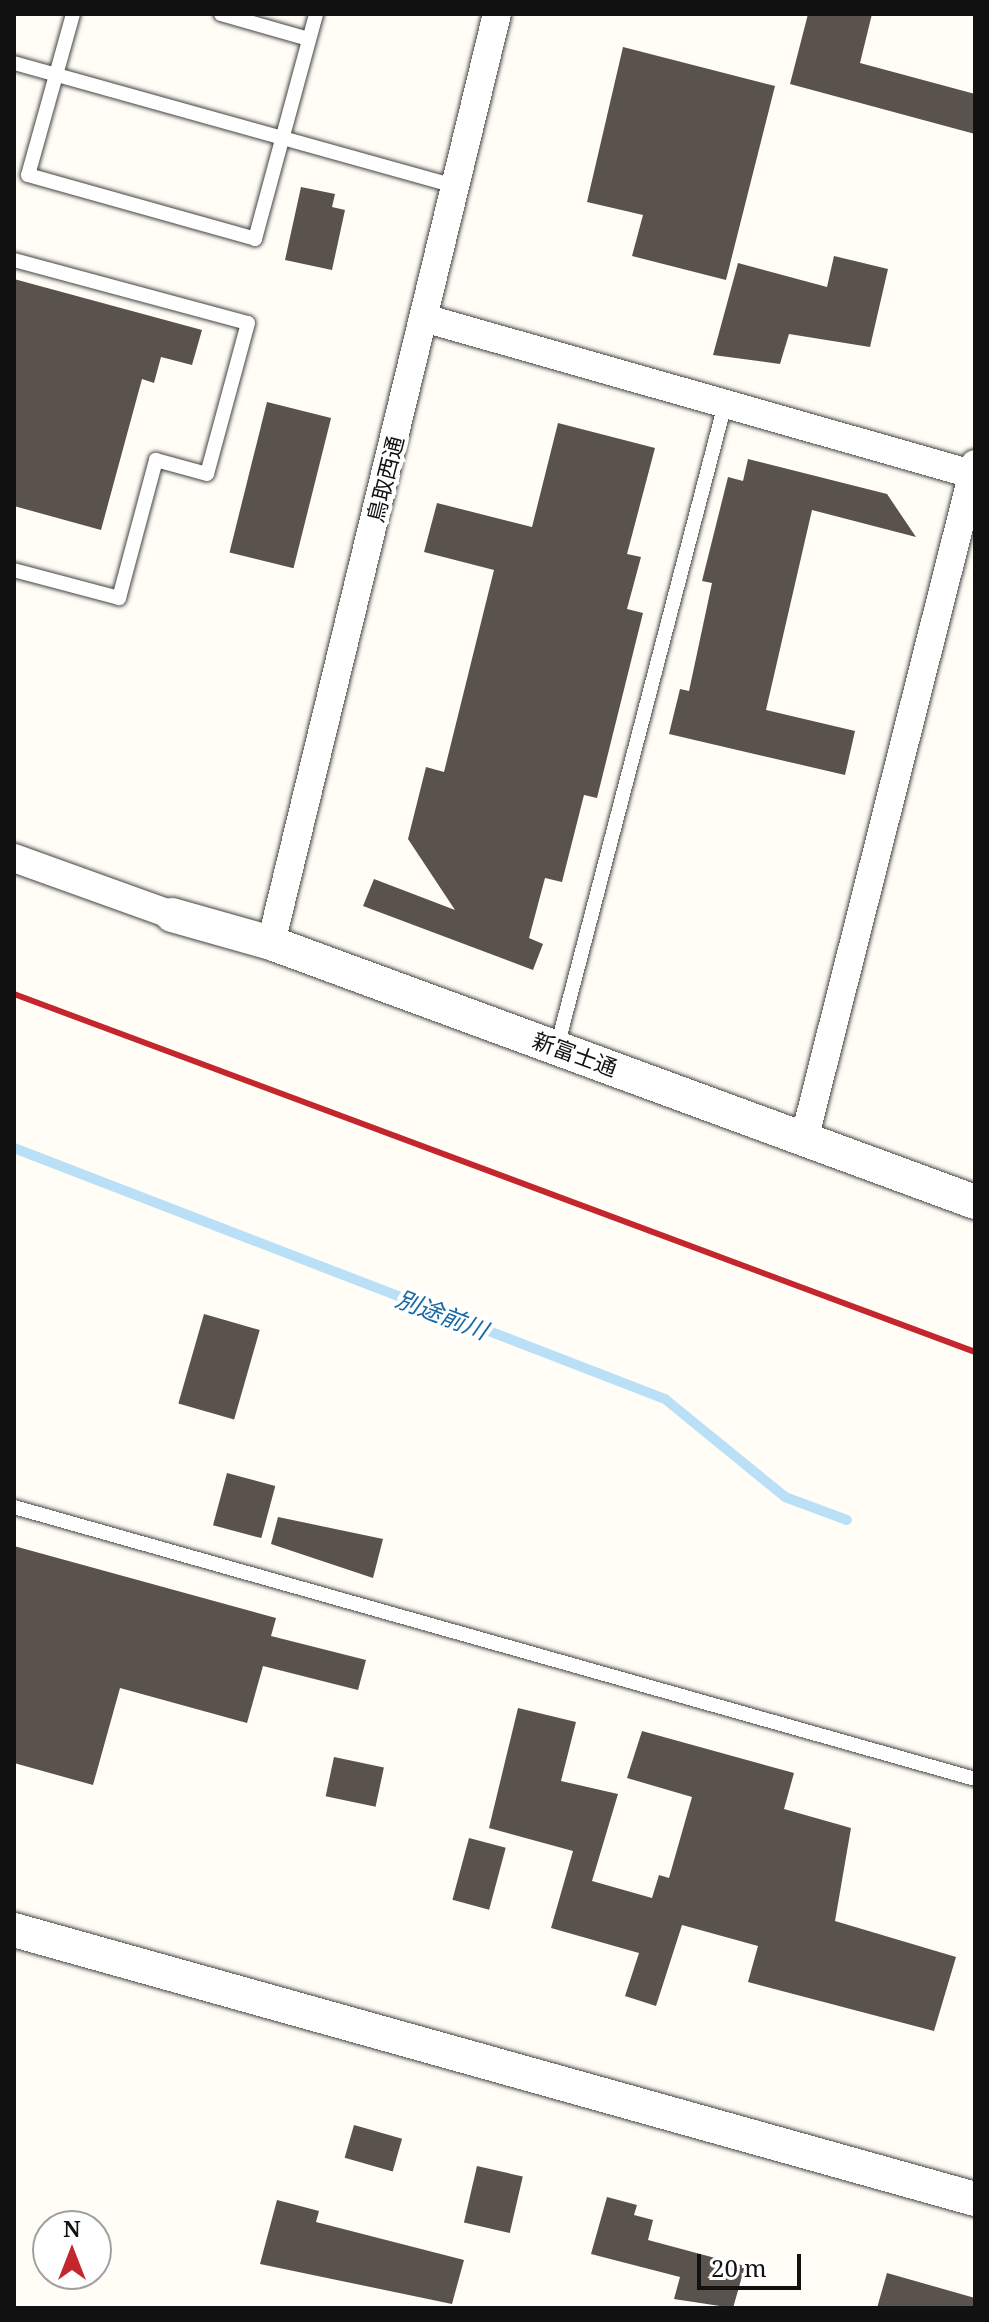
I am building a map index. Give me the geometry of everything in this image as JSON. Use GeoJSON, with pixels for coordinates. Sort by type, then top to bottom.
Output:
{"type":"FeatureCollection","features":[{"type":"Feature","properties":{"kind":"street","name":"鳥取西通"},"geometry":{"type":"LineString","coordinates":[[271,943],[497,14]]}},
{"type":"Feature","properties":{"kind":"street"},"geometry":{"type":"LineString","coordinates":[[424,318],[974,471],[805,1136]]}},
{"type":"Feature","properties":{"kind":"street"},"geometry":{"type":"LineString","coordinates":[[14,858],[172,915]]}},
{"type":"Feature","properties":{"kind":"street","name":"新富士通"},"geometry":{"type":"LineString","coordinates":[[172,915],[271,943],[805,1136],[975,1202]]}},
{"type":"Feature","properties":{"kind":"street"},"geometry":{"type":"LineString","coordinates":[[14,1930],[975,2199]]}},
{"type":"Feature","properties":{"kind":"lane"},"geometry":{"type":"LineString","coordinates":[[73,14],[28,175],[255,239],[316,14]]}},
{"type":"Feature","properties":{"kind":"lane"},"geometry":{"type":"LineString","coordinates":[[221,14],[309,39]]}},
{"type":"Feature","properties":{"kind":"lane"},"geometry":{"type":"LineString","coordinates":[[14,63],[455,186]]}},
{"type":"Feature","properties":{"kind":"lane"},"geometry":{"type":"LineString","coordinates":[[14,260],[248,323],[207,474],[156,460],[119,598],[14,570]]}},
{"type":"Feature","properties":{"kind":"lane"},"geometry":{"type":"LineString","coordinates":[[557,1047],[725,404]]}},
{"type":"Feature","properties":{"kind":"lane"},"geometry":{"type":"LineString","coordinates":[[14,1507],[975,1779]]}},
{"type":"Feature","properties":{"kind":"building"},"geometry":{"type":"Polygon","coordinates":[[[808,14],[872,14],[860,63],[975,94],[975,134],[790,84],[808,14]]]}},
{"type":"Feature","properties":{"kind":"building"},"geometry":{"type":"Polygon","coordinates":[[[623,47],[775,86],[726,280],[632,256],[643,215],[587,202],[623,47]]]}},
{"type":"Feature","properties":{"kind":"building"},"geometry":{"type":"Polygon","coordinates":[[[301,187],[335,194],[332,207],[345,210],[332,270],[285,260],[301,187]]]}},
{"type":"Feature","properties":{"kind":"building"},"geometry":{"type":"Polygon","coordinates":[[[834,256],[888,269],[870,347],[789,334],[780,364],[713,355],[738,263],[827,287],[834,256]]]}},
{"type":"Feature","properties":{"kind":"building"},"geometry":{"type":"Polygon","coordinates":[[[14,279],[202,330],[192,365],[161,357],[154,383],[142,379],[101,530],[14,506],[14,279]]]}},
{"type":"Feature","properties":{"kind":"building"},"geometry":{"type":"Polygon","coordinates":[[[267,402],[331,418],[294,568],[230,552],[267,402]]]}},
{"type":"Feature","properties":{"kind":"building"},"geometry":{"type":"Polygon","coordinates":[[[558,423],[655,448],[627,554],[641,557],[627,609],[643,613],[597,798],[584,795],[562,882],[545,878],[529,938],[543,944],[533,970],[363,906],[374,879],[455,910],[408,839],[426,767],[444,772],[494,570],[424,552],[437,503],[532,527],[558,423]]]}},
{"type":"Feature","properties":{"kind":"building"},"geometry":{"type":"Polygon","coordinates":[[[748,459],[887,494],[916,537],[812,510],[766,710],[855,731],[845,775],[669,734],[680,689],[689,691],[712,583],[702,581],[728,477],[743,481],[748,459]]]}},
{"type":"Feature","properties":{"kind":"building"},"geometry":{"type":"Polygon","coordinates":[[[204,1314],[260,1330],[234,1419],[178,1403],[204,1314]]]}},
{"type":"Feature","properties":{"kind":"building"},"geometry":{"type":"Polygon","coordinates":[[[227,1473],[275,1486],[261,1538],[213,1525],[227,1473]]]}},
{"type":"Feature","properties":{"kind":"building"},"geometry":{"type":"Polygon","coordinates":[[[278,1517],[383,1539],[373,1578],[271,1544],[278,1517]]]}},
{"type":"Feature","properties":{"kind":"building"},"geometry":{"type":"Polygon","coordinates":[[[14,1546],[276,1618],[271,1636],[366,1660],[358,1690],[263,1666],[247,1723],[120,1688],[93,1785],[14,1763],[14,1546]]]}},
{"type":"Feature","properties":{"kind":"building"},"geometry":{"type":"Polygon","coordinates":[[[518,1708],[576,1722],[561,1781],[618,1794],[592,1881],[652,1898],[659,1875],[669,1878],[692,1797],[627,1778],[642,1731],[794,1773],[784,1809],[851,1828],[835,1921],[956,1957],[934,2031],[748,1982],[758,1946],[682,1925],[656,2006],[625,1996],[639,1953],[551,1928],[573,1851],[489,1828],[518,1708]]]}},
{"type":"Feature","properties":{"kind":"building"},"geometry":{"type":"Polygon","coordinates":[[[334,1757],[384,1768],[376,1807],[326,1796],[334,1757]]]}},
{"type":"Feature","properties":{"kind":"building"},"geometry":{"type":"Polygon","coordinates":[[[469,1838],[506,1848],[489,1910],[452,1900],[469,1838]]]}},
{"type":"Feature","properties":{"kind":"building"},"geometry":{"type":"Polygon","coordinates":[[[354,2125],[402,2139],[393,2171],[345,2158],[354,2125]]]}},
{"type":"Feature","properties":{"kind":"building"},"geometry":{"type":"Polygon","coordinates":[[[477,2166],[523,2177],[510,2233],[464,2223],[477,2166]]]}},
{"type":"Feature","properties":{"kind":"building"},"geometry":{"type":"Polygon","coordinates":[[[607,2197],[637,2205],[634,2215],[653,2220],[648,2240],[745,2266],[733,2308],[674,2299],[680,2277],[591,2254],[607,2197]]]}},
{"type":"Feature","properties":{"kind":"building"},"geometry":{"type":"Polygon","coordinates":[[[277,2200],[319,2211],[316,2222],[464,2260],[452,2304],[260,2264],[277,2200]]]}},
{"type":"Feature","properties":{"kind":"building"},"geometry":{"type":"Polygon","coordinates":[[[887,2273],[975,2298],[975,2308],[877,2308],[887,2273]]]}},
{"type":"Feature","properties":{"kind":"waterway","name":"別途前川"},"geometry":{"type":"LineString","coordinates":[[14,1148],[665,1399],[785,1497],[847,1520]]}},
{"type":"Feature","properties":{"kind":"railway"},"geometry":{"type":"LineString","coordinates":[[14,994],[975,1352]]}}]}
